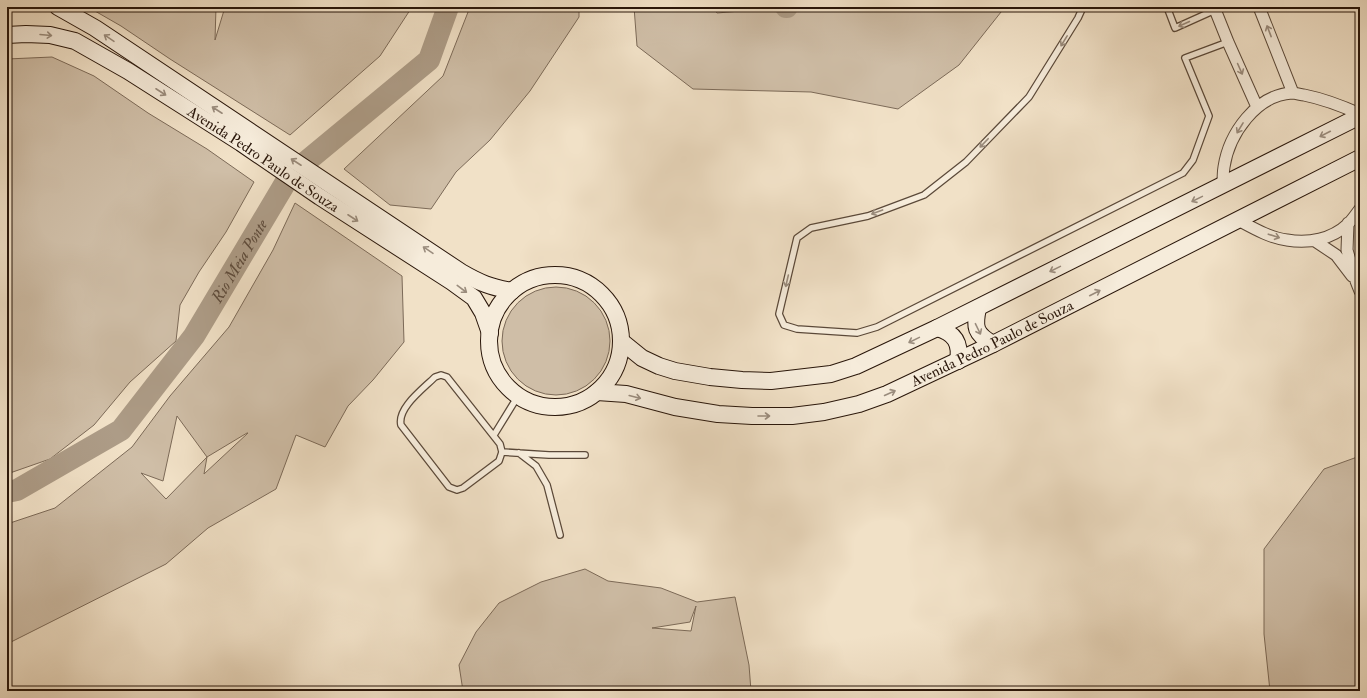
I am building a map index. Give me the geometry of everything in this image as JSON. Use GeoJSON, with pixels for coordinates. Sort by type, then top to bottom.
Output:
{"type":"FeatureCollection","features":[{"type":"Feature","properties":{"kind":"main road","name":"Avenida Pedro Paulo de Souza"},"geometry":{"type":"LineString","coordinates":[[58,7],[95,28],[245,137],[320,197],[452,282],[474,298],[483,313],[490,333]]}},
{"type":"Feature","properties":{"kind":"main road","name":"Avenida Pedro Paulo de Souza"},"geometry":{"type":"LineString","coordinates":[[7,35],[26,34],[50,36],[75,41],[328,183],[461,272],[480,283],[493,288],[512,291]]}},
{"type":"Feature","properties":{"kind":"main road"},"geometry":{"type":"LineString","coordinates":[[621,341],[642,358],[658,366],[675,371],[723,378],[771,381],[831,374],[856,366],[978,308],[1223,186],[1360,115]]}},
{"type":"Feature","properties":{"kind":"main road","name":"Avenida Pedro Paulo de Souza"},"geometry":{"type":"LineString","coordinates":[[597,392],[626,394],[675,407],[718,414],[752,416],[792,416],[824,412],[859,404],[887,394],[993,344],[1360,158]]}},
{"type":"Feature","properties":{"kind":"main road"},"geometry":{"type":"LineString","coordinates":[[558,275],[574,278],[590,285],[603,296],[613,309],[619,325],[621,341],[619,359],[612,375],[597,392],[587,399],[570,406],[552,407],[534,404],[518,396],[505,384],[496,368],[490,351],[490,333],[494,318],[501,303],[512,291],[526,282],[541,276],[558,275]]}},
{"type":"Feature","properties":{"kind":"main road"},"geometry":{"type":"LineString","coordinates":[[978,308],[975,322],[978,331],[984,339],[993,344]]}},
{"type":"Feature","properties":{"kind":"main road"},"geometry":{"type":"LineString","coordinates":[[937,328],[946,331],[953,336],[958,344],[960,352],[958,361]]}},
{"type":"Feature","properties":{"kind":"street"},"geometry":{"type":"LineString","coordinates":[[1259,7],[1293,93]]}},
{"type":"Feature","properties":{"kind":"street"},"geometry":{"type":"LineString","coordinates":[[1214,9],[1257,107]]}},
{"type":"Feature","properties":{"kind":"street"},"geometry":{"type":"LineString","coordinates":[[1223,186],[1224,166],[1231,144],[1241,126],[1257,107],[1272,98],[1293,93],[1319,98],[1360,115]]}},
{"type":"Feature","properties":{"kind":"street"},"geometry":{"type":"LineString","coordinates":[[1238,220],[1263,232],[1287,240],[1315,241],[1334,234],[1348,223],[1360,209]]}},
{"type":"Feature","properties":{"kind":"street"},"geometry":{"type":"LineString","coordinates":[[1348,223],[1347,250],[1358,286]]}},
{"type":"Feature","properties":{"kind":"street"},"geometry":{"type":"LineString","coordinates":[[1315,241],[1336,255],[1358,286]]}},
{"type":"Feature","properties":{"kind":"lane"},"geometry":{"type":"LineString","coordinates":[[1083,7],[1078,18],[1029,97],[966,162],[924,195],[868,216],[811,228],[797,238],[779,314],[784,325],[797,329],[856,333],[877,327],[1183,173],[1193,160],[1209,116],[1185,58],[1228,42]]}},
{"type":"Feature","properties":{"kind":"lane"},"geometry":{"type":"LineString","coordinates":[[1167,7],[1174,28],[1214,9]]}},
{"type":"Feature","properties":{"kind":"lane"},"geometry":{"type":"LineString","coordinates":[[441,376],[447,377],[494,435],[500,444],[502,452],[499,461],[463,488],[457,490],[449,487],[401,425],[400,420],[403,408],[435,377],[441,376]]}},
{"type":"Feature","properties":{"kind":"lane"},"geometry":{"type":"LineString","coordinates":[[494,435],[518,396]]}},
{"type":"Feature","properties":{"kind":"lane"},"geometry":{"type":"LineString","coordinates":[[502,452],[549,455],[585,455]]}},
{"type":"Feature","properties":{"kind":"lane"},"geometry":{"type":"LineString","coordinates":[[520,453],[536,466],[547,485],[560,535]]}},
{"type":"Feature","properties":{"kind":"shaded area"},"geometry":{"type":"Polygon","coordinates":[[[88,7],[216,7],[215,40],[225,7],[412,7],[380,56],[290,135],[121,26],[88,7]]]}},
{"type":"Feature","properties":{"kind":"shaded area"},"geometry":{"type":"Polygon","coordinates":[[[470,7],[579,7],[579,17],[530,91],[490,140],[456,172],[431,209],[390,205],[344,169],[443,76],[470,7]]]}},
{"type":"Feature","properties":{"kind":"shaded area"},"geometry":{"type":"Polygon","coordinates":[[[634,7],[713,7],[717,13],[787,7],[1005,7],[959,65],[898,109],[811,92],[693,89],[637,46],[634,7]]]}},
{"type":"Feature","properties":{"kind":"shaded area"},"geometry":{"type":"Polygon","coordinates":[[[52,57],[94,76],[148,113],[207,149],[254,182],[226,232],[199,272],[180,305],[176,341],[130,382],[94,425],[50,459],[7,474],[7,59],[52,57]]]}},
{"type":"Feature","properties":{"kind":"shaded area"},"geometry":{"type":"Polygon","coordinates":[[[295,203],[402,276],[404,342],[373,380],[348,406],[325,447],[296,435],[276,489],[208,528],[166,564],[7,644],[7,524],[55,508],[132,447],[170,396],[229,327],[273,250],[295,203]],[[177,416],[163,481],[141,473],[166,499],[207,457],[177,416]],[[248,433],[207,457],[204,474],[248,433]]]}},
{"type":"Feature","properties":{"kind":"shaded area"},"geometry":{"type":"Polygon","coordinates":[[[556,287],[577,291],[594,303],[606,320],[610,341],[606,362],[594,379],[577,391],[556,395],[535,391],[518,379],[506,362],[502,341],[506,320],[518,303],[535,291],[556,287]]]}},
{"type":"Feature","properties":{"kind":"shaded area"},"geometry":{"type":"Polygon","coordinates":[[[1360,456],[1360,691],[1270,691],[1264,634],[1264,549],[1324,469],[1360,456]]]}},
{"type":"Feature","properties":{"kind":"shaded area"},"geometry":{"type":"Polygon","coordinates":[[[585,569],[608,581],[661,588],[697,602],[735,597],[749,665],[751,691],[463,691],[459,665],[476,632],[499,603],[541,582],[585,569]],[[696,606],[690,622],[652,628],[691,631],[696,606]]]}},
{"type":"Feature","properties":{"kind":"waterway","name":"Rio Meia Ponte"},"geometry":{"type":"LineString","coordinates":[[7,492],[17,490],[121,430],[194,336],[290,175],[429,60],[448,7]]}}]}
